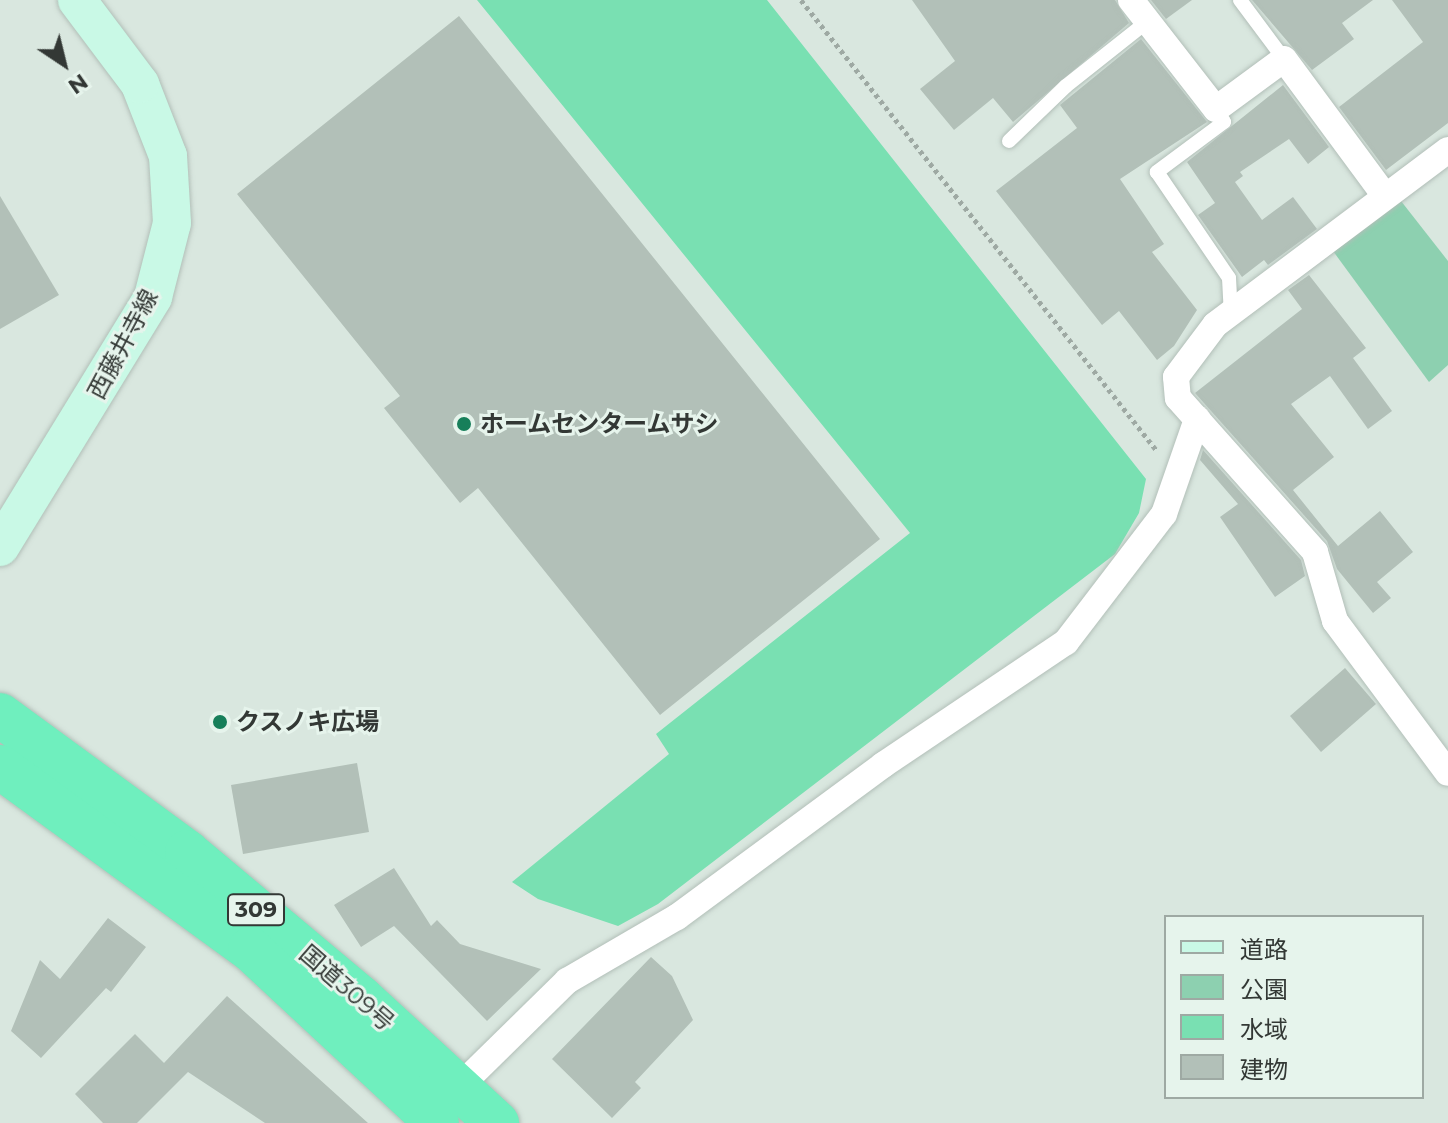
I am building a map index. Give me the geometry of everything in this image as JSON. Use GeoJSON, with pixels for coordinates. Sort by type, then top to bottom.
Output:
{"type":"FeatureCollection","features":[{"type":"Feature","properties":{"kind":"highway","name":"国道309号"},"geometry":{"type":"LineString","coordinates":[[0,715],[187,852],[361,998],[448,1105]]}},
{"type":"Feature","properties":{"kind":"highway","name":"国道309号"},"geometry":{"type":"LineString","coordinates":[[0,767],[250,949],[448,1105],[497,1123]]}},
{"type":"Feature","properties":{"kind":"main road","name":"西藤井寺線"},"geometry":{"type":"LineString","coordinates":[[0,547],[153,297],[172,223],[168,156],[140,84],[77,0]]}},
{"type":"Feature","properties":{"kind":"street"},"geometry":{"type":"LineString","coordinates":[[1139,10],[1216,109],[1284,59],[1385,196]]}},
{"type":"Feature","properties":{"kind":"street"},"geometry":{"type":"LineString","coordinates":[[1448,150],[1215,325],[1176,377],[1178,398],[1315,552],[1335,621],[1448,773]]}},
{"type":"Feature","properties":{"kind":"street"},"geometry":{"type":"LineString","coordinates":[[448,1105],[567,981],[677,917],[883,765],[1066,642],[1164,514],[1197,419]]}},
{"type":"Feature","properties":{"kind":"lane"},"geometry":{"type":"LineString","coordinates":[[1240,0],[1284,59]]}},
{"type":"Feature","properties":{"kind":"lane"},"geometry":{"type":"LineString","coordinates":[[1009,141],[1139,10]]}},
{"type":"Feature","properties":{"kind":"lane"},"geometry":{"type":"LineString","coordinates":[[1216,109],[1224,122],[1157,172],[1229,278],[1231,313]]}},
{"type":"Feature","properties":{"kind":"path"},"geometry":{"type":"LineString","coordinates":[[801,0],[1177,477]]}},
{"type":"Feature","properties":{"kind":"green space"},"geometry":{"type":"Polygon","coordinates":[[[1401,201],[1448,261],[1448,365],[1429,382],[1333,251],[1401,201]]]}},
{"type":"Feature","properties":{"kind":"water"},"geometry":{"type":"Polygon","coordinates":[[[477,0],[767,0],[1146,479],[1139,513],[1115,554],[658,904],[618,926],[538,899],[512,882],[669,754],[656,734],[910,533],[477,0]]]}},
{"type":"Feature","properties":{"kind":"building"},"geometry":{"type":"Polygon","coordinates":[[[912,0],[1115,0],[1129,23],[1013,122],[993,98],[954,130],[920,89],[955,61],[912,0]]]}},
{"type":"Feature","properties":{"kind":"building"},"geometry":{"type":"Polygon","coordinates":[[[1151,0],[1192,0],[1166,19],[1151,0]]]}},
{"type":"Feature","properties":{"kind":"building"},"geometry":{"type":"Polygon","coordinates":[[[1252,0],[1373,0],[1342,23],[1354,39],[1312,70],[1252,0]]]}},
{"type":"Feature","properties":{"kind":"building"},"geometry":{"type":"Polygon","coordinates":[[[1392,0],[1448,0],[1448,123],[1386,170],[1339,107],[1423,42],[1392,0]]]}},
{"type":"Feature","properties":{"kind":"building"},"geometry":{"type":"Polygon","coordinates":[[[459,16],[880,539],[660,715],[478,488],[460,503],[384,408],[400,396],[237,194],[459,16]]]}},
{"type":"Feature","properties":{"kind":"building"},"geometry":{"type":"Polygon","coordinates":[[[1141,39],[1207,122],[1120,179],[1164,244],[1152,252],[1197,310],[1174,346],[1157,360],[1119,311],[1102,325],[996,191],[1077,128],[1060,105],[1141,39]]]}},
{"type":"Feature","properties":{"kind":"building"},"geometry":{"type":"Polygon","coordinates":[[[1283,85],[1329,147],[1308,164],[1289,139],[1240,172],[1243,176],[1235,182],[1262,220],[1293,197],[1317,229],[1268,265],[1264,260],[1242,277],[1198,215],[1215,203],[1187,162],[1283,85]]]}},
{"type":"Feature","properties":{"kind":"building"},"geometry":{"type":"Polygon","coordinates":[[[0,196],[59,295],[0,329],[0,196]]]}},
{"type":"Feature","properties":{"kind":"building"},"geometry":{"type":"Polygon","coordinates":[[[1309,275],[1366,348],[1353,358],[1392,411],[1368,429],[1330,376],[1291,404],[1334,457],[1293,490],[1338,546],[1380,511],[1413,552],[1377,582],[1391,598],[1373,613],[1337,569],[1327,541],[1195,393],[1302,309],[1288,290],[1309,275]]]}},
{"type":"Feature","properties":{"kind":"building"},"geometry":{"type":"Polygon","coordinates":[[[1203,450],[1301,560],[1305,576],[1275,597],[1220,517],[1238,504],[1200,460],[1203,450]]]}},
{"type":"Feature","properties":{"kind":"building"},"geometry":{"type":"Polygon","coordinates":[[[1345,668],[1376,704],[1321,752],[1290,716],[1345,668]]]}},
{"type":"Feature","properties":{"kind":"building"},"geometry":{"type":"Polygon","coordinates":[[[357,763],[369,832],[243,854],[231,785],[357,763]]]}},
{"type":"Feature","properties":{"kind":"building"},"geometry":{"type":"Polygon","coordinates":[[[394,868],[431,926],[437,920],[460,944],[541,969],[487,1021],[394,926],[361,947],[334,905],[394,868]]]}},
{"type":"Feature","properties":{"kind":"building"},"geometry":{"type":"Polygon","coordinates":[[[108,918],[146,947],[111,992],[106,988],[41,1058],[11,1031],[40,960],[60,979],[108,918]]]}},
{"type":"Feature","properties":{"kind":"building"},"geometry":{"type":"Polygon","coordinates":[[[651,957],[672,976],[693,1020],[635,1082],[641,1088],[612,1118],[552,1059],[651,957]]]}},
{"type":"Feature","properties":{"kind":"building"},"geometry":{"type":"Polygon","coordinates":[[[227,996],[368,1123],[265,1123],[188,1072],[137,1123],[103,1123],[75,1094],[135,1034],[164,1063],[227,996]]]}},
{"type":"Feature","properties":{"kind":"place","name":"ホームセンタームサシ"},"geometry":{"type":"Point","coordinates":[464,424]}},
{"type":"Feature","properties":{"kind":"place","name":"クスノキ広場"},"geometry":{"type":"Point","coordinates":[220,722]}}]}
